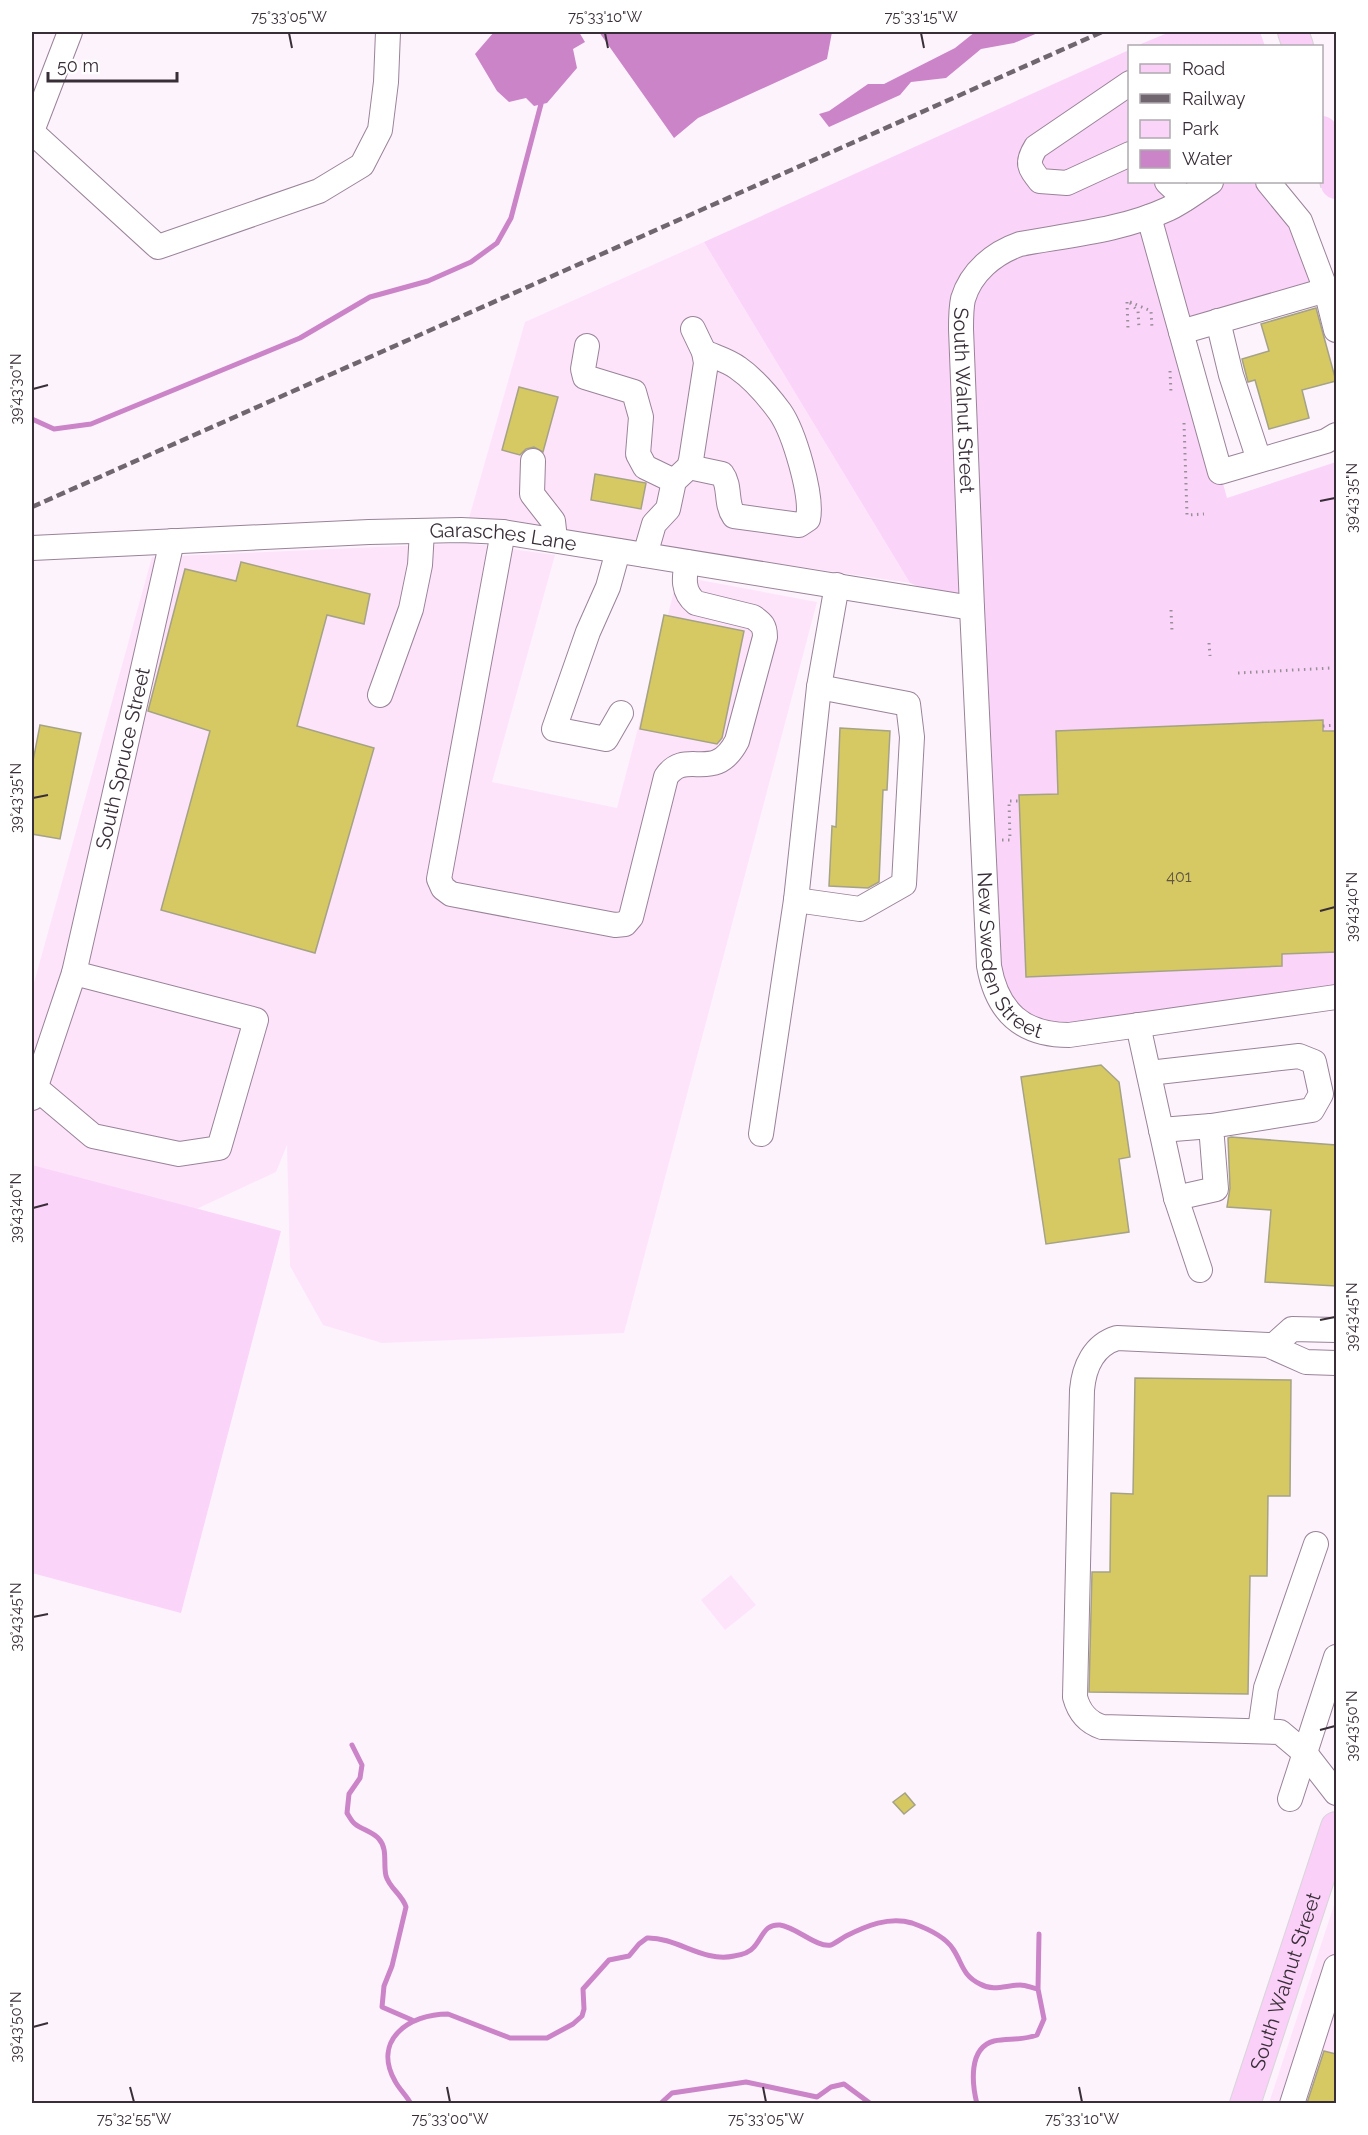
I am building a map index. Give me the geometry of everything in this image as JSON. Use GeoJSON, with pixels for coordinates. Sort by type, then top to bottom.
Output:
{"type":"FeatureCollection","features":[{"type":"Feature","properties":{"kind":"main road"},"geometry":{"type":"LineString","coordinates":[[1323,135],[1336,184]]}},
{"type":"Feature","properties":{"kind":"main road","name":"South Walnut Street"},"geometry":{"type":"LineString","coordinates":[[1245,2103],[1336,1827]]}},
{"type":"Feature","properties":{"kind":"street"},"geometry":{"type":"LineString","coordinates":[[70,32],[32,131],[158,247],[320,191],[362,165],[380,130],[386,81],[388,32]]}},
{"type":"Feature","properties":{"kind":"street"},"geometry":{"type":"LineString","coordinates":[[1128,84],[1036,147],[1029,158],[1030,169],[1040,181],[1067,183],[1128,155]]}},
{"type":"Feature","properties":{"kind":"street"},"geometry":{"type":"LineString","coordinates":[[1168,183],[1185,199]]}},
{"type":"Feature","properties":{"kind":"street","name":"South Walnut Street"},"geometry":{"type":"LineString","coordinates":[[972,608],[961,328],[963,301],[968,286],[984,265],[1006,249],[1020,244],[1149,217],[1185,199],[1209,183]]}},
{"type":"Feature","properties":{"kind":"street"},"geometry":{"type":"LineString","coordinates":[[1269,183],[1300,221],[1326,290],[1336,330]]}},
{"type":"Feature","properties":{"kind":"street"},"geometry":{"type":"LineString","coordinates":[[1149,217],[1220,472],[1326,441],[1336,435]]}},
{"type":"Feature","properties":{"kind":"street"},"geometry":{"type":"LineString","coordinates":[[1181,332],[1326,290]]}},
{"type":"Feature","properties":{"kind":"street"},"geometry":{"type":"LineString","coordinates":[[1218,321],[1231,375],[1259,460]]}},
{"type":"Feature","properties":{"kind":"street"},"geometry":{"type":"LineString","coordinates":[[645,555],[654,524],[668,509],[681,474],[706,363],[704,352],[693,329]]}},
{"type":"Feature","properties":{"kind":"street"},"geometry":{"type":"LineString","coordinates":[[586,346],[583,369],[585,376],[634,392],[641,417],[638,454],[645,467],[681,474],[722,474],[727,480],[731,511],[734,516],[799,525],[808,519],[810,511],[804,471],[782,414],[738,368],[704,352]]}},
{"type":"Feature","properties":{"kind":"street"},"geometry":{"type":"LineString","coordinates":[[533,461],[532,494],[553,521],[555,539]]}},
{"type":"Feature","properties":{"kind":"street"},"geometry":{"type":"LineString","coordinates":[[380,695],[411,609],[420,565],[422,531]]}},
{"type":"Feature","properties":{"kind":"street","name":"Garasches Lane"},"geometry":{"type":"LineString","coordinates":[[32,548],[422,531],[503,532],[972,608]]}},
{"type":"Feature","properties":{"kind":"street"},"geometry":{"type":"LineString","coordinates":[[503,532],[439,879],[443,888],[451,894],[615,926],[625,924],[631,917],[666,777],[670,769],[680,764],[714,764],[722,760],[734,747],[765,636],[765,629],[761,622],[753,617],[696,603],[690,598],[685,582],[687,561]]}},
{"type":"Feature","properties":{"kind":"street","name":"South Spruce Street"},"geometry":{"type":"LineString","coordinates":[[34,1093],[74,973],[172,541]]}},
{"type":"Feature","properties":{"kind":"street"},"geometry":{"type":"LineString","coordinates":[[618,550],[608,587],[588,632],[554,729],[606,739],[621,713]]}},
{"type":"Feature","properties":{"kind":"street"},"geometry":{"type":"LineString","coordinates":[[761,1134],[795,900],[819,687],[837,585]]}},
{"type":"Feature","properties":{"kind":"street","name":"New Sweden Street"},"geometry":{"type":"LineString","coordinates":[[972,608],[988,950],[992,980],[997,995],[1014,1017],[1039,1032],[1069,1035],[1336,997]]}},
{"type":"Feature","properties":{"kind":"street"},"geometry":{"type":"LineString","coordinates":[[795,900],[860,909],[904,884],[912,737],[908,704],[819,687]]}},
{"type":"Feature","properties":{"kind":"street"},"geometry":{"type":"LineString","coordinates":[[34,1093],[93,1136],[180,1154],[219,1148],[256,1020],[74,973]]}},
{"type":"Feature","properties":{"kind":"street"},"geometry":{"type":"LineString","coordinates":[[1138,1025],[1176,1198],[1200,1270]]}},
{"type":"Feature","properties":{"kind":"street"},"geometry":{"type":"LineString","coordinates":[[1149,1073],[1299,1056],[1314,1062],[1321,1094],[1312,1110],[1211,1126],[1161,1131]]}},
{"type":"Feature","properties":{"kind":"street"},"geometry":{"type":"LineString","coordinates":[[1176,1198],[1216,1189],[1211,1126]]}},
{"type":"Feature","properties":{"kind":"street"},"geometry":{"type":"LineString","coordinates":[[1273,1346],[1292,1329],[1336,1330]]}},
{"type":"Feature","properties":{"kind":"street"},"geometry":{"type":"LineString","coordinates":[[1336,1363],[1306,1362],[1273,1346],[1117,1338],[1108,1341],[1096,1351],[1087,1369],[1082,1390],[1075,1697],[1086,1719],[1102,1727],[1280,1732],[1305,1753],[1336,1793]]}},
{"type":"Feature","properties":{"kind":"street"},"geometry":{"type":"LineString","coordinates":[[1260,1730],[1266,1688],[1316,1544]]}},
{"type":"Feature","properties":{"kind":"street"},"geometry":{"type":"LineString","coordinates":[[1290,1799],[1336,1657]]}},
{"type":"Feature","properties":{"kind":"street"},"geometry":{"type":"LineString","coordinates":[[1292,2103],[1327,2027],[1336,1967]]}},
{"type":"Feature","properties":{"kind":"path"},"geometry":{"type":"LineString","coordinates":[[1128,302],[1151,311],[1152,328]]}},
{"type":"Feature","properties":{"kind":"path"},"geometry":{"type":"LineString","coordinates":[[1128,302],[1138,311],[1139,328]]}},
{"type":"Feature","properties":{"kind":"path"},"geometry":{"type":"LineString","coordinates":[[1128,302],[1128,329]]}},
{"type":"Feature","properties":{"kind":"path"},"geometry":{"type":"LineString","coordinates":[[1183,414],[1187,515],[1204,514]]}},
{"type":"Feature","properties":{"kind":"path"},"geometry":{"type":"LineString","coordinates":[[1171,610],[1172,631]]}},
{"type":"Feature","properties":{"kind":"path"},"geometry":{"type":"LineString","coordinates":[[1209,643],[1210,656]]}},
{"type":"Feature","properties":{"kind":"path"},"geometry":{"type":"LineString","coordinates":[[1238,673],[1331,668]]}},
{"type":"Feature","properties":{"kind":"path"},"geometry":{"type":"LineString","coordinates":[[1323,726],[1336,725]]}},
{"type":"Feature","properties":{"kind":"path"},"geometry":{"type":"LineString","coordinates":[[1000,840],[1010,840],[1008,801],[1019,801]]}},
{"type":"Feature","properties":{"kind":"shaded area"},"geometry":{"type":"Polygon","coordinates":[[[704,242],[910,583],[469,518],[525,322],[704,242]]]}},
{"type":"Feature","properties":{"kind":"shaded area"},"geometry":{"type":"Polygon","coordinates":[[[469,543],[555,555],[492,782],[617,808],[678,576],[817,602],[624,1333],[382,1343],[323,1325],[290,1266],[287,1145],[276,1172],[145,1233],[32,1165],[32,990],[152,557],[469,543]]]}},
{"type":"Feature","properties":{"kind":"shaded area"},"geometry":{"type":"Polygon","coordinates":[[[731,1575],[756,1605],[725,1630],[701,1600],[731,1575]]]}},
{"type":"Feature","properties":{"kind":"shaded area"},"geometry":{"type":"Polygon","coordinates":[[[1336,1899],[1336,2103],[1269,2103],[1336,1899]]]}},
{"type":"Feature","properties":{"kind":"green space"},"geometry":{"type":"Polygon","coordinates":[[[1170,32],[1260,32],[1265,45],[1138,45],[1170,32]]]}},
{"type":"Feature","properties":{"kind":"green space"},"geometry":{"type":"Polygon","coordinates":[[[1128,50],[1128,183],[1269,183],[1326,290],[1181,332],[1227,498],[1336,462],[1336,997],[1069,1035],[1003,1007],[972,609],[910,583],[704,242],[1128,50]]]}},
{"type":"Feature","properties":{"kind":"green space"},"geometry":{"type":"Polygon","coordinates":[[[32,1165],[281,1231],[181,1613],[32,1573],[32,1165]]]}},
{"type":"Feature","properties":{"kind":"water"},"geometry":{"type":"Polygon","coordinates":[[[494,32],[579,32],[585,42],[573,49],[577,68],[547,103],[534,106],[526,98],[509,102],[497,91],[475,54],[494,32]]]}},
{"type":"Feature","properties":{"kind":"water"},"geometry":{"type":"Polygon","coordinates":[[[599,32],[832,32],[827,59],[698,118],[674,138],[599,32]]]}},
{"type":"Feature","properties":{"kind":"water"},"geometry":{"type":"Polygon","coordinates":[[[975,32],[1040,32],[1014,43],[981,49],[946,78],[911,82],[900,95],[829,127],[819,114],[829,111],[868,84],[884,84],[955,48],[975,32]]]}},
{"type":"Feature","properties":{"kind":"building"},"geometry":{"type":"Polygon","coordinates":[[[1316,308],[1336,381],[1302,390],[1309,418],[1269,429],[1255,380],[1248,382],[1242,359],[1269,351],[1261,324],[1316,308]]]}},
{"type":"Feature","properties":{"kind":"building"},"geometry":{"type":"Polygon","coordinates":[[[519,387],[558,397],[543,452],[534,447],[526,449],[520,455],[502,450],[519,387]]]}},
{"type":"Feature","properties":{"kind":"building"},"geometry":{"type":"Polygon","coordinates":[[[595,474],[646,483],[641,509],[591,500],[595,474]]]}},
{"type":"Feature","properties":{"kind":"building"},"geometry":{"type":"Polygon","coordinates":[[[241,562],[370,594],[364,624],[327,615],[297,726],[374,748],[315,953],[161,910],[210,731],[148,711],[185,569],[236,581],[241,562]]]}},
{"type":"Feature","properties":{"kind":"building"},"geometry":{"type":"Polygon","coordinates":[[[664,615],[744,631],[722,738],[717,744],[640,729],[664,615]]]}},
{"type":"Feature","properties":{"kind":"building"},"geometry":{"type":"Polygon","coordinates":[[[1323,720],[1323,731],[1336,731],[1336,952],[1282,954],[1282,966],[1026,977],[1019,795],[1058,794],[1056,731],[1323,720]]]}},
{"type":"Feature","properties":{"kind":"building"},"geometry":{"type":"Polygon","coordinates":[[[40,725],[81,733],[60,839],[32,834],[32,766],[40,725]]]}},
{"type":"Feature","properties":{"kind":"building"},"geometry":{"type":"Polygon","coordinates":[[[840,728],[890,731],[887,790],[883,790],[879,882],[868,888],[829,886],[832,826],[836,827],[840,728]]]}},
{"type":"Feature","properties":{"kind":"building"},"geometry":{"type":"Polygon","coordinates":[[[1101,1065],[1119,1082],[1130,1157],[1119,1159],[1129,1232],[1046,1244],[1021,1077],[1101,1065]]]}},
{"type":"Feature","properties":{"kind":"building"},"geometry":{"type":"Polygon","coordinates":[[[1228,1138],[1336,1145],[1336,1286],[1265,1282],[1271,1210],[1227,1207],[1230,1188],[1228,1138]]]}},
{"type":"Feature","properties":{"kind":"building"},"geometry":{"type":"Polygon","coordinates":[[[1135,1378],[1291,1380],[1290,1496],[1268,1496],[1267,1576],[1250,1576],[1248,1694],[1089,1692],[1092,1572],[1110,1572],[1111,1493],[1133,1494],[1135,1378]]]}},
{"type":"Feature","properties":{"kind":"building"},"geometry":{"type":"Polygon","coordinates":[[[905,1793],[915,1805],[904,1814],[893,1802],[905,1793]]]}},
{"type":"Feature","properties":{"kind":"building"},"geometry":{"type":"Polygon","coordinates":[[[1324,2051],[1336,2054],[1336,2103],[1307,2103],[1324,2051]]]}},
{"type":"Feature","properties":{"kind":"waterway"},"geometry":{"type":"LineString","coordinates":[[32,419],[54,429],[91,424],[300,338],[370,297],[428,281],[471,262],[497,243],[511,218],[541,104]]}},
{"type":"Feature","properties":{"kind":"waterway"},"geometry":{"type":"LineString","coordinates":[[352,1745],[362,1765],[360,1778],[349,1794],[347,1813],[354,1823],[374,1835],[382,1843],[386,1876],[406,1907],[392,1966],[384,1986],[382,2007],[412,2020]]}},
{"type":"Feature","properties":{"kind":"waterway"},"geometry":{"type":"LineString","coordinates":[[411,2104],[395,2081],[389,2066],[388,2053],[391,2042],[408,2024],[434,2015],[448,2014],[510,2038],[547,2038],[573,2024],[582,2016],[583,1989],[609,1960],[629,1956],[647,1938],[669,1941],[701,1953],[723,1957],[740,1955],[750,1950],[764,1932],[775,1925],[786,1927],[819,1943],[831,1945],[870,1926],[886,1921],[903,1921],[923,1927],[950,1944],[966,1973],[974,1981],[990,1988],[1024,1985],[1038,1989]]}},
{"type":"Feature","properties":{"kind":"waterway"},"geometry":{"type":"LineString","coordinates":[[977,2104],[973,2077],[980,2051],[994,2041],[1037,2035],[1044,2019],[1038,1989],[1039,1934]]}},
{"type":"Feature","properties":{"kind":"waterway"},"geometry":{"type":"LineString","coordinates":[[660,2104],[672,2093],[746,2082],[817,2097],[831,2087],[844,2084],[871,2104]]}},
{"type":"Feature","properties":{"kind":"railway"},"geometry":{"type":"LineString","coordinates":[[32,507],[1102,32]]}}]}
